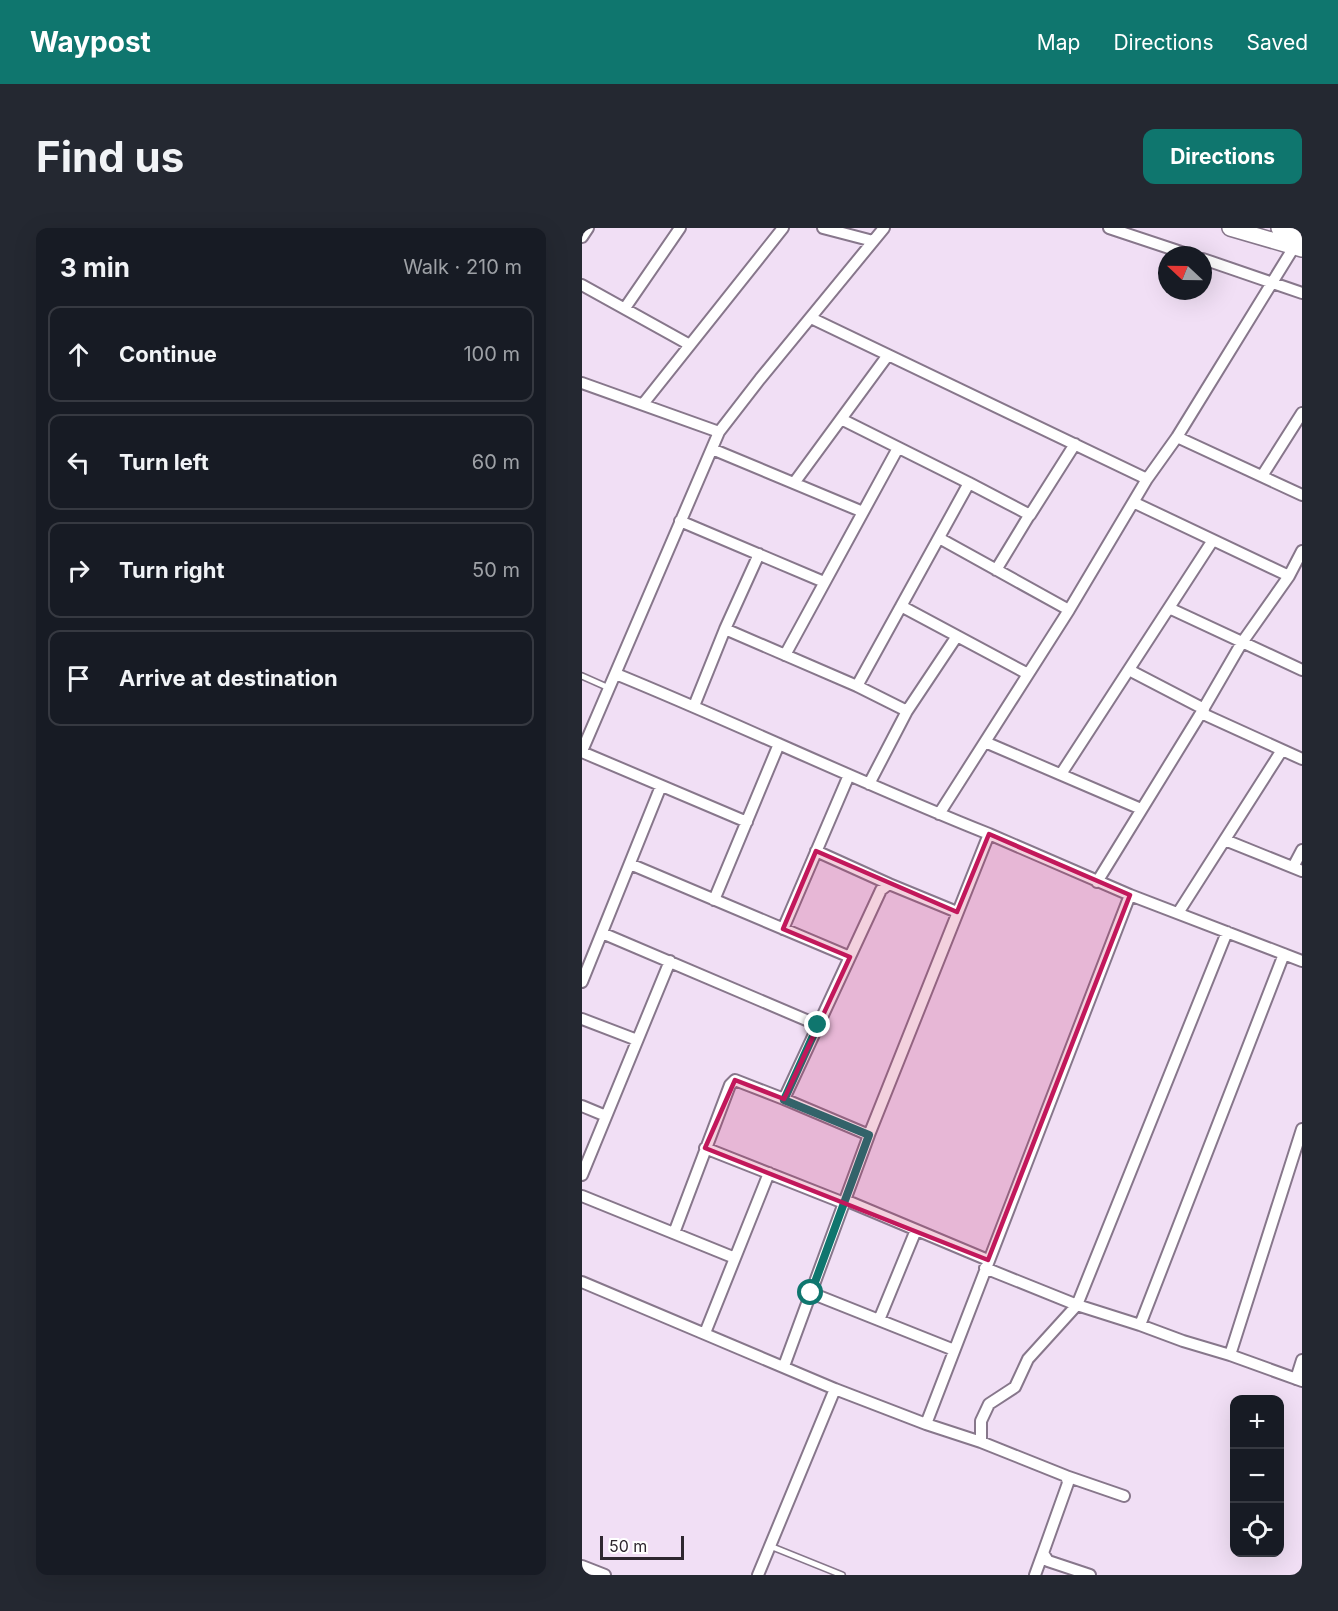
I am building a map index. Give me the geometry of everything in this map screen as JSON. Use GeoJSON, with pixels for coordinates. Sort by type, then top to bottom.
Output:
{"type":"FeatureCollection","features":[{"type":"Feature","properties":{"kind":"main road"},"geometry":{"type":"LineString","coordinates":[[1230,228],[1299,244]]}},
{"type":"Feature","properties":{"kind":"main road"},"geometry":{"type":"LineString","coordinates":[[1279,228],[1299,244]]}},
{"type":"Feature","properties":{"kind":"street"},"geometry":{"type":"LineString","coordinates":[[582,237],[588,228]]}},
{"type":"Feature","properties":{"kind":"street"},"geometry":{"type":"LineString","coordinates":[[625,308],[680,228]]}},
{"type":"Feature","properties":{"kind":"street"},"geometry":{"type":"LineString","coordinates":[[643,404],[783,228]]}},
{"type":"Feature","properties":{"kind":"street"},"geometry":{"type":"LineString","coordinates":[[823,228],[873,241]]}},
{"type":"Feature","properties":{"kind":"street"},"geometry":{"type":"LineString","coordinates":[[747,822],[582,752],[719,432],[884,228]]}},
{"type":"Feature","properties":{"kind":"street"},"geometry":{"type":"LineString","coordinates":[[1109,228],[1164,246]]}},
{"type":"Feature","properties":{"kind":"street"},"geometry":{"type":"LineString","coordinates":[[939,814],[1069,610],[1135,503],[1147,479],[1177,437],[1272,282],[1299,244]]}},
{"type":"Feature","properties":{"kind":"street"},"geometry":{"type":"LineString","coordinates":[[1212,262],[1302,292]]}},
{"type":"Feature","properties":{"kind":"street"},"geometry":{"type":"LineString","coordinates":[[582,285],[690,345]]}},
{"type":"Feature","properties":{"kind":"street"},"geometry":{"type":"LineString","coordinates":[[811,318],[1147,479]]}},
{"type":"Feature","properties":{"kind":"street"},"geometry":{"type":"LineString","coordinates":[[794,483],[888,355]]}},
{"type":"Feature","properties":{"kind":"street"},"geometry":{"type":"LineString","coordinates":[[582,383],[719,432]]}},
{"type":"Feature","properties":{"kind":"street"},"geometry":{"type":"LineString","coordinates":[[1262,476],[1302,413]]}},
{"type":"Feature","properties":{"kind":"street"},"geometry":{"type":"LineString","coordinates":[[841,419],[1030,514]]}},
{"type":"Feature","properties":{"kind":"street"},"geometry":{"type":"LineString","coordinates":[[1177,437],[1302,495]]}},
{"type":"Feature","properties":{"kind":"street"},"geometry":{"type":"LineString","coordinates":[[996,570],[1075,444]]}},
{"type":"Feature","properties":{"kind":"street"},"geometry":{"type":"LineString","coordinates":[[785,655],[898,448]]}},
{"type":"Feature","properties":{"kind":"street"},"geometry":{"type":"LineString","coordinates":[[712,449],[863,512]]}},
{"type":"Feature","properties":{"kind":"street"},"geometry":{"type":"LineString","coordinates":[[857,686],[969,483]]}},
{"type":"Feature","properties":{"kind":"street"},"geometry":{"type":"LineString","coordinates":[[1135,503],[1288,576]]}},
{"type":"Feature","properties":{"kind":"street"},"geometry":{"type":"LineString","coordinates":[[680,521],[825,582]]}},
{"type":"Feature","properties":{"kind":"street"},"geometry":{"type":"LineString","coordinates":[[939,538],[1069,610]]}},
{"type":"Feature","properties":{"kind":"street"},"geometry":{"type":"LineString","coordinates":[[1061,774],[1213,540]]}},
{"type":"Feature","properties":{"kind":"street"},"geometry":{"type":"LineString","coordinates":[[1097,882],[1241,644],[1288,576],[1302,551]]}},
{"type":"Feature","properties":{"kind":"street"},"geometry":{"type":"LineString","coordinates":[[694,706],[759,554]]}},
{"type":"Feature","properties":{"kind":"street"},"geometry":{"type":"LineString","coordinates":[[901,606],[1028,674]]}},
{"type":"Feature","properties":{"kind":"street"},"geometry":{"type":"LineString","coordinates":[[1169,608],[1241,644],[1302,670]]}},
{"type":"Feature","properties":{"kind":"street"},"geometry":{"type":"LineString","coordinates":[[725,629],[857,686],[907,711]]}},
{"type":"Feature","properties":{"kind":"street"},"geometry":{"type":"LineString","coordinates":[[869,784],[907,711],[957,636]]}},
{"type":"Feature","properties":{"kind":"street"},"geometry":{"type":"LineString","coordinates":[[1129,670],[1202,711],[1302,759]]}},
{"type":"Feature","properties":{"kind":"street"},"geometry":{"type":"LineString","coordinates":[[616,674],[1097,882],[1302,962]]}},
{"type":"Feature","properties":{"kind":"street"},"geometry":{"type":"LineString","coordinates":[[986,742],[1142,809]]}},
{"type":"Feature","properties":{"kind":"street"},"geometry":{"type":"LineString","coordinates":[[714,900],[779,744]]}},
{"type":"Feature","properties":{"kind":"street"},"geometry":{"type":"LineString","coordinates":[[1178,913],[1282,750]]}},
{"type":"Feature","properties":{"kind":"street"},"geometry":{"type":"LineString","coordinates":[[783,929],[849,775]]}},
{"type":"Feature","properties":{"kind":"street"},"geometry":{"type":"LineString","coordinates":[[582,982],[661,786]]}},
{"type":"Feature","properties":{"kind":"street"},"geometry":{"type":"LineString","coordinates":[[784,1366],[869,1135],[989,834]]}},
{"type":"Feature","properties":{"kind":"street"},"geometry":{"type":"LineString","coordinates":[[1225,840],[1297,869],[1302,850]]}},
{"type":"Feature","properties":{"kind":"street"},"geometry":{"type":"LineString","coordinates":[[816,851],[957,912]]}},
{"type":"Feature","properties":{"kind":"street"},"geometry":{"type":"LineString","coordinates":[[630,864],[850,957]]}},
{"type":"Feature","properties":{"kind":"street"},"geometry":{"type":"LineString","coordinates":[[784,1100],[881,890],[889,884]]}},
{"type":"Feature","properties":{"kind":"street"},"geometry":{"type":"LineString","coordinates":[[926,1424],[1130,895]]}},
{"type":"Feature","properties":{"kind":"street"},"geometry":{"type":"LineString","coordinates":[[981,1442],[981,1421],[989,1404],[1015,1387],[1028,1359],[1077,1305],[1227,932]]}},
{"type":"Feature","properties":{"kind":"street"},"geometry":{"type":"LineString","coordinates":[[602,933],[818,1025]]}},
{"type":"Feature","properties":{"kind":"street"},"geometry":{"type":"LineString","coordinates":[[1140,1325],[1284,954]]}},
{"type":"Feature","properties":{"kind":"street"},"geometry":{"type":"LineString","coordinates":[[582,1175],[670,961]]}},
{"type":"Feature","properties":{"kind":"street"},"geometry":{"type":"LineString","coordinates":[[582,1019],[637,1040]]}},
{"type":"Feature","properties":{"kind":"street"},"geometry":{"type":"LineString","coordinates":[[674,1233],[730,1085],[735,1080],[869,1135]]}},
{"type":"Feature","properties":{"kind":"street"},"geometry":{"type":"LineString","coordinates":[[582,1106],[606,1116]]}},
{"type":"Feature","properties":{"kind":"street"},"geometry":{"type":"LineString","coordinates":[[1230,1354],[1302,1129]]}},
{"type":"Feature","properties":{"kind":"street"},"geometry":{"type":"LineString","coordinates":[[705,1148],[916,1230],[1077,1305],[1183,1341],[1230,1354],[1299,1380],[1302,1360]]}},
{"type":"Feature","properties":{"kind":"street"},"geometry":{"type":"LineString","coordinates":[[705,1333],[769,1173]]}},
{"type":"Feature","properties":{"kind":"street"},"geometry":{"type":"LineString","coordinates":[[582,1197],[735,1258]]}},
{"type":"Feature","properties":{"kind":"street"},"geometry":{"type":"LineString","coordinates":[[879,1320],[916,1230]]}},
{"type":"Feature","properties":{"kind":"street"},"geometry":{"type":"LineString","coordinates":[[582,1282],[835,1389],[1124,1496]]}},
{"type":"Feature","properties":{"kind":"street"},"geometry":{"type":"LineString","coordinates":[[811,1293],[954,1350]]}},
{"type":"Feature","properties":{"kind":"street"},"geometry":{"type":"LineString","coordinates":[[758,1575],[835,1389]]}},
{"type":"Feature","properties":{"kind":"street"},"geometry":{"type":"LineString","coordinates":[[1035,1575],[1068,1483],[1066,1476]]}},
{"type":"Feature","properties":{"kind":"street"},"geometry":{"type":"LineString","coordinates":[[1043,1553],[1048,1561],[1090,1575]]}},
{"type":"Feature","properties":{"kind":"street"},"geometry":{"type":"LineString","coordinates":[[582,1566],[605,1575]]}},
{"type":"Feature","properties":{"kind":"lane"},"geometry":{"type":"LineString","coordinates":[[582,676],[609,688]]}},
{"type":"Feature","properties":{"kind":"lane"},"geometry":{"type":"LineString","coordinates":[[770,1546],[842,1575]]}},
{"type":"Feature","properties":{"kind":"highlighted area"},"geometry":{"type":"Polygon","coordinates":[[[989,834],[1130,895],[988,1260],[705,1148],[735,1080],[784,1099],[850,957],[783,929],[816,851],[957,912],[989,834]]]}},
{"type":"Feature","properties":{"kind":"route"},"geometry":{"type":"LineString","coordinates":[[811,1293],[869,1135],[784,1100],[818,1025]]}}]}
